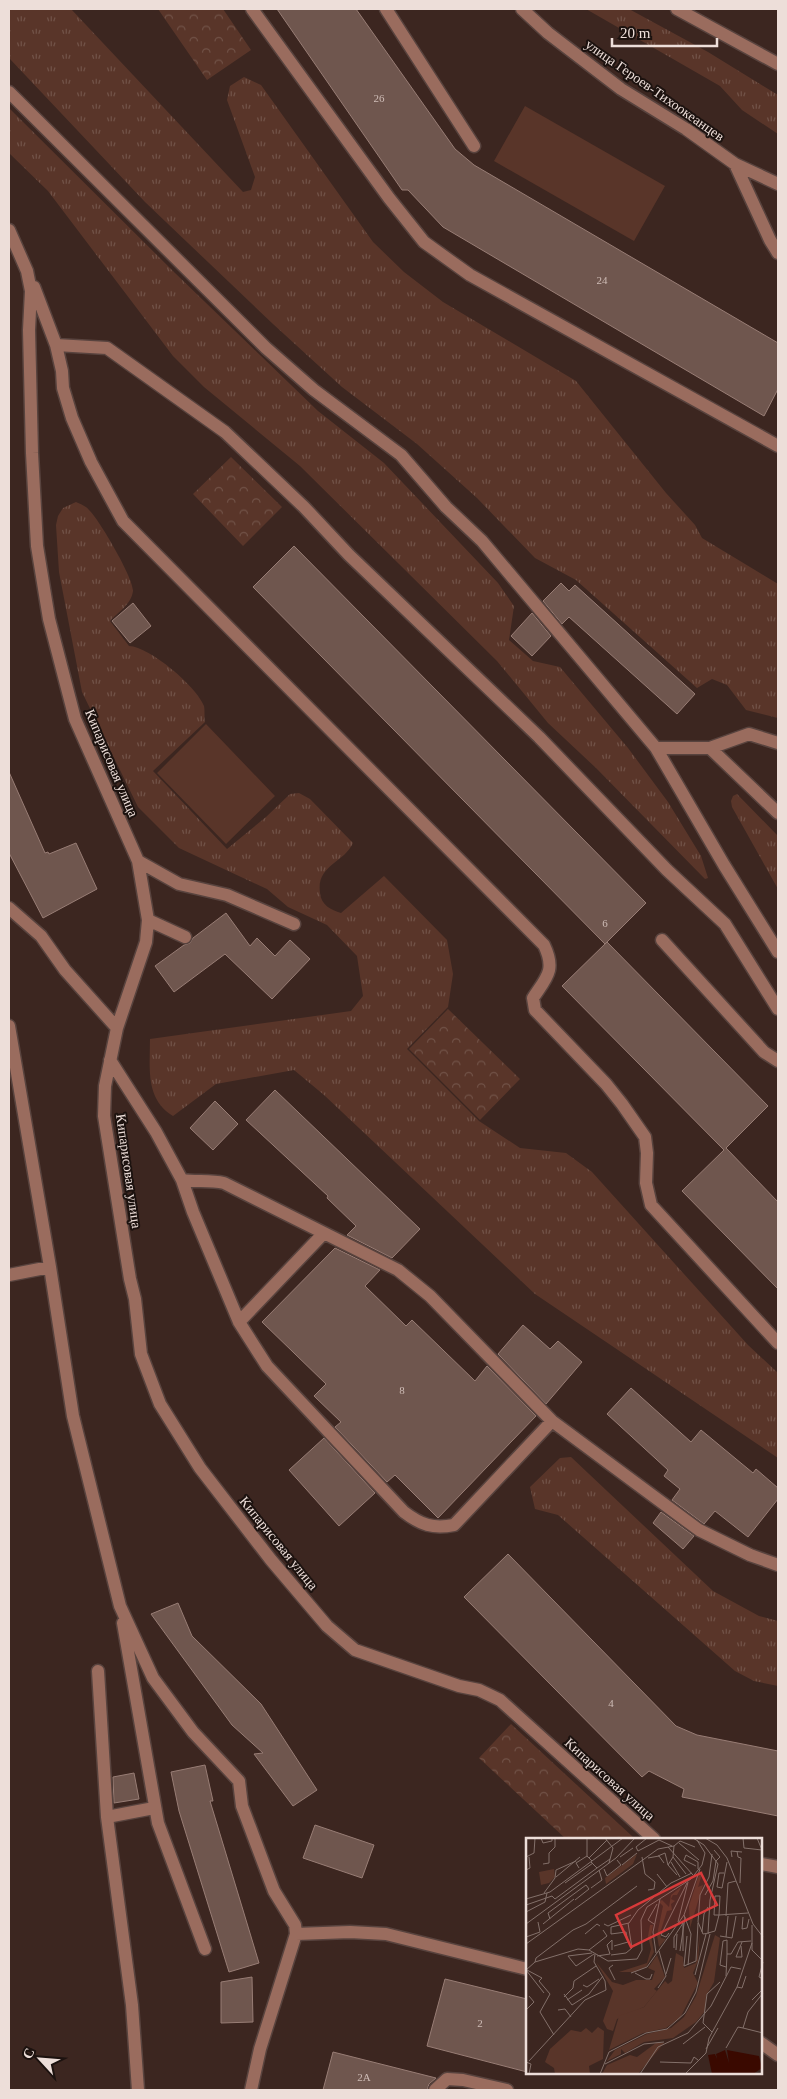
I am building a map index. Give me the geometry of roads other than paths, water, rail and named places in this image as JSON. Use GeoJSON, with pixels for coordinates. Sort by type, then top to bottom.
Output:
{"type":"FeatureCollection","features":[{"type":"Feature","properties":{"kind":"street"},"geometry":{"type":"LineString","coordinates":[[252,9],[389,198],[424,242],[470,275],[778,446]]}},
{"type":"Feature","properties":{"kind":"street"},"geometry":{"type":"LineString","coordinates":[[386,9],[474,146]]}},
{"type":"Feature","properties":{"kind":"street","name":"улица Героев-Тихоокеанцев"},"geometry":{"type":"LineString","coordinates":[[522,9],[548,33],[621,89],[686,130],[734,164],[778,184]]}},
{"type":"Feature","properties":{"kind":"street"},"geometry":{"type":"LineString","coordinates":[[677,9],[778,64]]}},
{"type":"Feature","properties":{"kind":"street"},"geometry":{"type":"LineString","coordinates":[[9,92],[266,348],[314,390],[401,455],[446,507],[482,542],[656,748],[724,866],[778,952]]}},
{"type":"Feature","properties":{"kind":"street"},"geometry":{"type":"LineString","coordinates":[[734,164],[778,253]]}},
{"type":"Feature","properties":{"kind":"street","name":"Кипарисовая улица"},"geometry":{"type":"LineString","coordinates":[[9,230],[27,271],[31,291],[29,330],[30,375],[37,546],[49,619],[75,719],[138,861],[148,920],[146,942],[117,1028],[106,1086],[104,1116],[135,1299],[141,1354],[160,1404],[200,1468],[271,1560],[327,1626],[355,1650],[459,1686],[479,1690],[500,1700],[653,1838]]}},
{"type":"Feature","properties":{"kind":"street"},"geometry":{"type":"LineString","coordinates":[[27,271],[56,345],[62,371],[63,388],[72,418],[92,462],[123,521],[544,945],[550,958],[550,973],[533,998],[535,1010],[606,1084],[645,1137],[647,1152],[646,1183],[651,1206],[778,1343]]}},
{"type":"Feature","properties":{"kind":"street"},"geometry":{"type":"LineString","coordinates":[[56,345],[106,348],[225,432],[304,507],[349,555],[539,737],[668,870],[726,924],[777,1004]]}},
{"type":"Feature","properties":{"kind":"street"},"geometry":{"type":"LineString","coordinates":[[656,748],[710,748],[749,734],[778,743]]}},
{"type":"Feature","properties":{"kind":"street"},"geometry":{"type":"LineString","coordinates":[[710,748],[778,813]]}},
{"type":"Feature","properties":{"kind":"street"},"geometry":{"type":"LineString","coordinates":[[138,861],[179,884],[227,895],[294,924]]}},
{"type":"Feature","properties":{"kind":"street"},"geometry":{"type":"LineString","coordinates":[[9,908],[40,936],[65,970],[117,1028]]}},
{"type":"Feature","properties":{"kind":"street"},"geometry":{"type":"LineString","coordinates":[[148,920],[185,937]]}},
{"type":"Feature","properties":{"kind":"street"},"geometry":{"type":"LineString","coordinates":[[662,940],[764,1052],[778,1061]]}},
{"type":"Feature","properties":{"kind":"street"},"geometry":{"type":"LineString","coordinates":[[9,1026],[73,1416],[120,1606],[154,1808],[205,1949]]}},
{"type":"Feature","properties":{"kind":"street"},"geometry":{"type":"LineString","coordinates":[[110,1060],[156,1132],[182,1180],[193,1212],[239,1322],[267,1366],[404,1512],[415,1521],[428,1526],[440,1527],[454,1524],[552,1421]]}},
{"type":"Feature","properties":{"kind":"street"},"geometry":{"type":"LineString","coordinates":[[182,1180],[197,1182],[210,1180],[224,1183],[398,1270],[430,1296],[552,1421],[700,1530],[750,1555],[778,1565]]}},
{"type":"Feature","properties":{"kind":"street"},"geometry":{"type":"LineString","coordinates":[[239,1322],[323,1234]]}},
{"type":"Feature","properties":{"kind":"street"},"geometry":{"type":"LineString","coordinates":[[9,1275],[50,1267]]}},
{"type":"Feature","properties":{"kind":"street"},"geometry":{"type":"LineString","coordinates":[[120,1606],[153,1678],[193,1732],[239,1781],[242,1806],[274,1891],[295,1925],[296,1934],[260,2048],[251,2090]]}},
{"type":"Feature","properties":{"kind":"street"},"geometry":{"type":"LineString","coordinates":[[98,1671],[107,1817],[132,2005],[138,2090]]}},
{"type":"Feature","properties":{"kind":"street"},"geometry":{"type":"LineString","coordinates":[[107,1817],[154,1808]]}},
{"type":"Feature","properties":{"kind":"street"},"geometry":{"type":"LineString","coordinates":[[762,1864],[778,1867]]}},
{"type":"Feature","properties":{"kind":"street"},"geometry":{"type":"LineString","coordinates":[[296,1934],[350,1932],[386,1934],[526,1969]]}},
{"type":"Feature","properties":{"kind":"street"},"geometry":{"type":"LineString","coordinates":[[762,2044],[778,2055]]}},
{"type":"Feature","properties":{"kind":"street"},"geometry":{"type":"LineString","coordinates":[[435,2090],[447,2079],[462,2080],[507,2090]]}}]}
